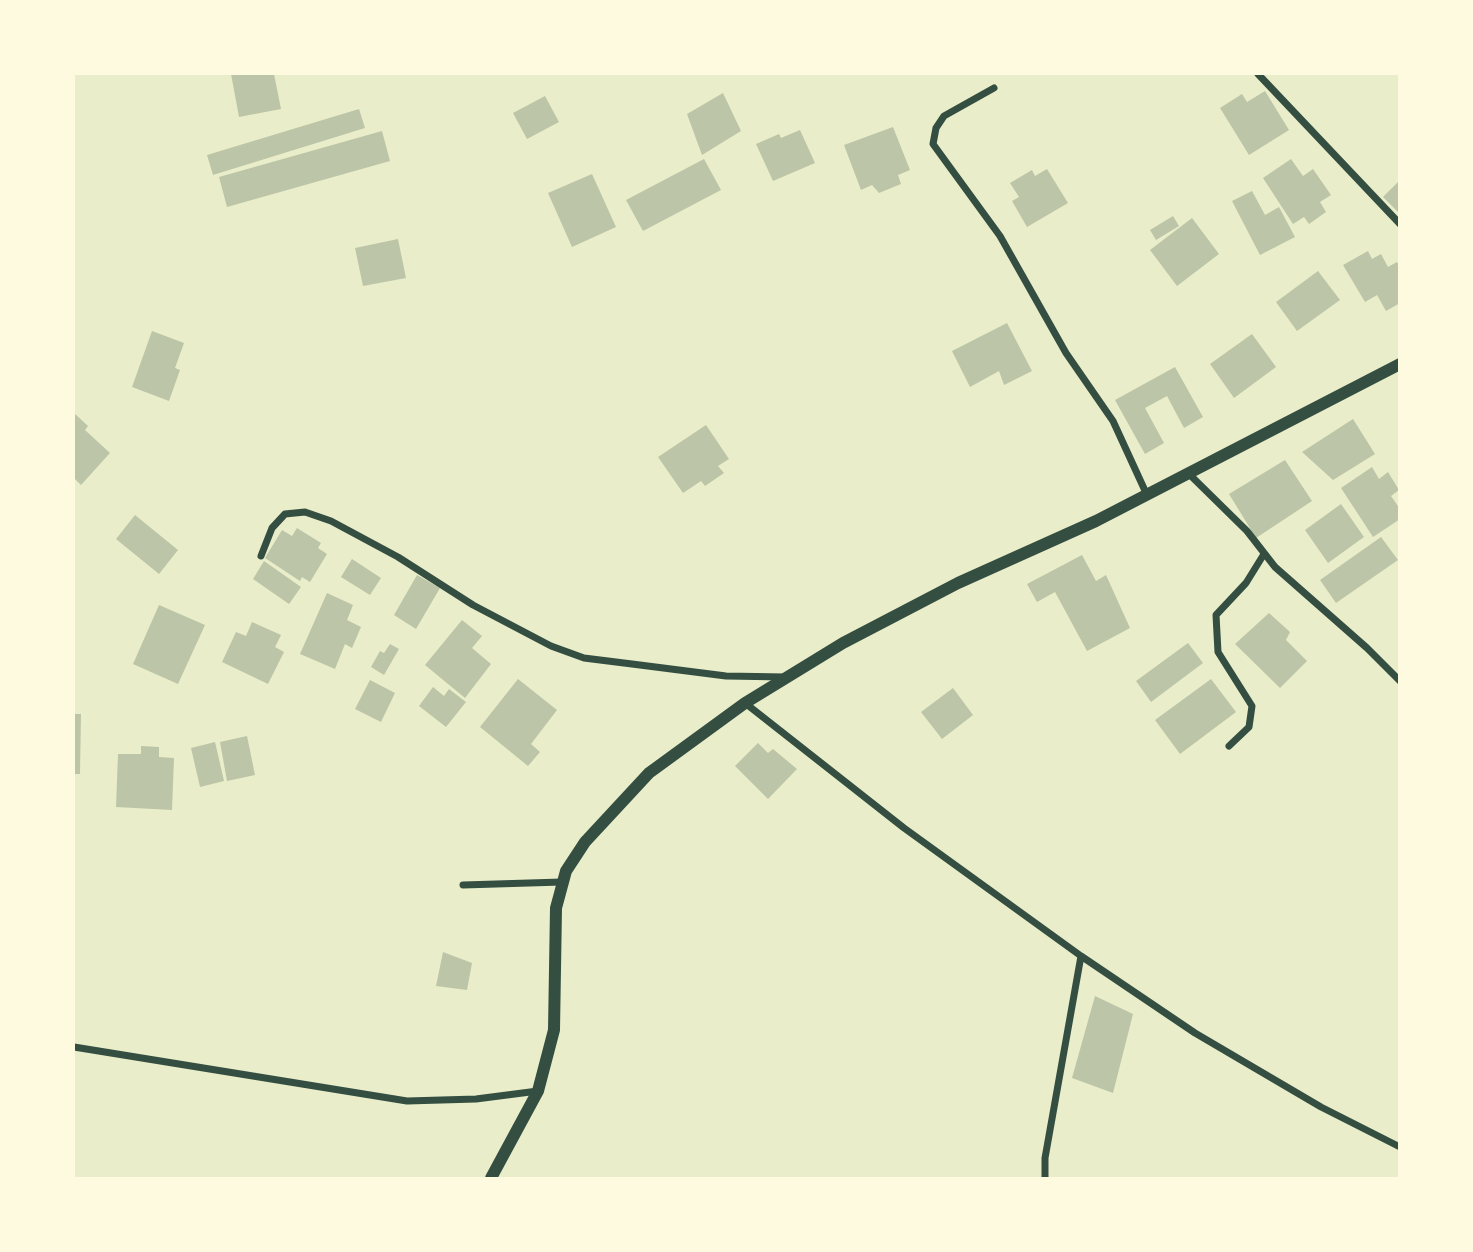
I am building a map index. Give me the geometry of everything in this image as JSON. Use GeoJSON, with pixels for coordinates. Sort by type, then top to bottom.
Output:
{"type":"FeatureCollection","features":[{"type":"Feature","properties":{"kind":"street"},"geometry":{"type":"LineString","coordinates":[[1258,74],[1399,225]]}},
{"type":"Feature","properties":{"kind":"street"},"geometry":{"type":"LineString","coordinates":[[994,88],[944,116],[936,128],[933,144],[1000,236],[1066,353],[1113,421],[1147,495]]}},
{"type":"Feature","properties":{"kind":"street"},"geometry":{"type":"LineString","coordinates":[[491,1178],[538,1091],[554,1030],[556,908],[566,870],[584,842],[649,773],[745,703],[843,643],[958,583],[1147,495],[1399,364]]}},
{"type":"Feature","properties":{"kind":"street"},"geometry":{"type":"LineString","coordinates":[[1188,473],[1247,531],[1264,554],[1399,681]]}},
{"type":"Feature","properties":{"kind":"street"},"geometry":{"type":"LineString","coordinates":[[261,556],[272,528],[285,514],[305,512],[331,521],[398,557],[473,605],[551,646],[584,658],[726,676],[788,677]]}},
{"type":"Feature","properties":{"kind":"street"},"geometry":{"type":"LineString","coordinates":[[1229,746],[1248,727],[1252,706],[1217,652],[1216,615],[1246,583],[1264,554]]}},
{"type":"Feature","properties":{"kind":"street"},"geometry":{"type":"LineString","coordinates":[[745,703],[904,828],[1081,956],[1206,1039],[1321,1107],[1399,1147]]}},
{"type":"Feature","properties":{"kind":"street"},"geometry":{"type":"LineString","coordinates":[[463,885],[562,882]]}},
{"type":"Feature","properties":{"kind":"street"},"geometry":{"type":"LineString","coordinates":[[1045,1178],[1045,1158],[1081,956]]}},
{"type":"Feature","properties":{"kind":"street"},"geometry":{"type":"LineString","coordinates":[[74,1047],[407,1101],[476,1099],[538,1091]]}},
{"type":"Feature","properties":{"kind":"building"},"geometry":{"type":"Polygon","coordinates":[[[231,74],[274,74],[281,109],[239,117],[231,74]]]}},
{"type":"Feature","properties":{"kind":"building"},"geometry":{"type":"Polygon","coordinates":[[[1265,91],[1289,130],[1249,155],[1220,108],[1242,94],[1247,102],[1265,91]]]}},
{"type":"Feature","properties":{"kind":"building"},"geometry":{"type":"Polygon","coordinates":[[[723,93],[741,131],[702,155],[687,114],[723,93]]]}},
{"type":"Feature","properties":{"kind":"building"},"geometry":{"type":"Polygon","coordinates":[[[545,96],[559,122],[527,139],[513,113],[545,96]]]}},
{"type":"Feature","properties":{"kind":"building"},"geometry":{"type":"Polygon","coordinates":[[[359,109],[365,128],[213,175],[207,155],[359,109]]]}},
{"type":"Feature","properties":{"kind":"building"},"geometry":{"type":"Polygon","coordinates":[[[893,127],[910,170],[898,175],[901,184],[879,193],[872,185],[861,190],[844,145],[893,127]]]}},
{"type":"Feature","properties":{"kind":"building"},"geometry":{"type":"Polygon","coordinates":[[[800,130],[815,163],[773,181],[756,144],[779,134],[781,138],[800,130]]]}},
{"type":"Feature","properties":{"kind":"building"},"geometry":{"type":"Polygon","coordinates":[[[382,131],[390,161],[227,207],[219,177],[382,131]]]}},
{"type":"Feature","properties":{"kind":"building"},"geometry":{"type":"Polygon","coordinates":[[[704,159],[721,190],[643,231],[626,200],[704,159]]]}},
{"type":"Feature","properties":{"kind":"building"},"geometry":{"type":"Polygon","coordinates":[[[1291,159],[1303,176],[1313,169],[1331,195],[1320,202],[1326,212],[1309,224],[1304,217],[1293,224],[1263,178],[1291,159]]]}},
{"type":"Feature","properties":{"kind":"building"},"geometry":{"type":"Polygon","coordinates":[[[1047,169],[1068,203],[1027,227],[1012,201],[1019,197],[1010,183],[1032,170],[1035,176],[1047,169]]]}},
{"type":"Feature","properties":{"kind":"building"},"geometry":{"type":"Polygon","coordinates":[[[592,174],[616,227],[572,247],[548,193],[592,174]]]}},
{"type":"Feature","properties":{"kind":"building"},"geometry":{"type":"Polygon","coordinates":[[[1400,180],[1400,214],[1383,197],[1400,180]]]}},
{"type":"Feature","properties":{"kind":"building"},"geometry":{"type":"Polygon","coordinates":[[[1252,191],[1265,215],[1279,207],[1295,237],[1260,255],[1232,201],[1252,191]]]}},
{"type":"Feature","properties":{"kind":"building"},"geometry":{"type":"Polygon","coordinates":[[[1173,216],[1179,226],[1156,240],[1150,230],[1173,216]]]}},
{"type":"Feature","properties":{"kind":"building"},"geometry":{"type":"Polygon","coordinates":[[[1192,218],[1219,254],[1177,286],[1150,250],[1192,218]]]}},
{"type":"Feature","properties":{"kind":"building"},"geometry":{"type":"Polygon","coordinates":[[[398,239],[406,278],[363,286],[355,248],[398,239]]]}},
{"type":"Feature","properties":{"kind":"building"},"geometry":{"type":"Polygon","coordinates":[[[1368,251],[1372,259],[1381,254],[1388,267],[1397,262],[1400,267],[1400,303],[1386,311],[1377,295],[1365,302],[1343,265],[1368,251]]]}},
{"type":"Feature","properties":{"kind":"building"},"geometry":{"type":"Polygon","coordinates":[[[1318,271],[1340,300],[1297,331],[1276,302],[1318,271]]]}},
{"type":"Feature","properties":{"kind":"building"},"geometry":{"type":"Polygon","coordinates":[[[1007,323],[1032,371],[1004,385],[999,371],[970,387],[952,351],[1007,323]]]}},
{"type":"Feature","properties":{"kind":"building"},"geometry":{"type":"Polygon","coordinates":[[[152,331],[184,343],[175,368],[180,370],[169,401],[132,387],[152,331]]]}},
{"type":"Feature","properties":{"kind":"building"},"geometry":{"type":"Polygon","coordinates":[[[1252,334],[1276,367],[1234,398],[1210,364],[1252,334]]]}},
{"type":"Feature","properties":{"kind":"building"},"geometry":{"type":"Polygon","coordinates":[[[1175,367],[1203,417],[1184,428],[1167,396],[1145,408],[1164,443],[1145,454],[1115,400],[1175,367]]]}},
{"type":"Feature","properties":{"kind":"building"},"geometry":{"type":"Polygon","coordinates":[[[74,413],[88,426],[85,430],[110,453],[81,485],[74,478],[74,413]]]}},
{"type":"Feature","properties":{"kind":"building"},"geometry":{"type":"Polygon","coordinates":[[[1353,419],[1375,454],[1333,480],[1302,452],[1353,419]]]}},
{"type":"Feature","properties":{"kind":"building"},"geometry":{"type":"Polygon","coordinates":[[[706,425],[729,459],[718,466],[724,473],[705,486],[701,481],[683,493],[658,457],[706,425]]]}},
{"type":"Feature","properties":{"kind":"building"},"geometry":{"type":"Polygon","coordinates":[[[1285,460],[1312,501],[1256,538],[1229,494],[1285,460]]]}},
{"type":"Feature","properties":{"kind":"building"},"geometry":{"type":"Polygon","coordinates":[[[1372,467],[1379,479],[1388,472],[1399,490],[1391,496],[1400,509],[1400,519],[1373,537],[1341,488],[1372,467]]]}},
{"type":"Feature","properties":{"kind":"building"},"geometry":{"type":"Polygon","coordinates":[[[1341,504],[1364,537],[1328,563],[1305,530],[1341,504]]]}},
{"type":"Feature","properties":{"kind":"building"},"geometry":{"type":"Polygon","coordinates":[[[135,515],[178,550],[159,574],[116,539],[135,515]]]}},
{"type":"Feature","properties":{"kind":"building"},"geometry":{"type":"Polygon","coordinates":[[[297,528],[321,543],[318,548],[327,554],[310,582],[302,577],[300,581],[265,558],[282,530],[292,536],[297,528]]]}},
{"type":"Feature","properties":{"kind":"building"},"geometry":{"type":"Polygon","coordinates":[[[1381,537],[1398,560],[1336,603],[1320,580],[1381,537]]]}},
{"type":"Feature","properties":{"kind":"building"},"geometry":{"type":"Polygon","coordinates":[[[1082,555],[1096,581],[1106,575],[1130,628],[1087,651],[1055,592],[1037,602],[1027,584],[1082,555]]]}},
{"type":"Feature","properties":{"kind":"building"},"geometry":{"type":"Polygon","coordinates":[[[352,559],[381,578],[370,595],[341,577],[352,559]]]}},
{"type":"Feature","properties":{"kind":"building"},"geometry":{"type":"Polygon","coordinates":[[[264,561],[301,587],[289,604],[253,579],[264,561]]]}},
{"type":"Feature","properties":{"kind":"building"},"geometry":{"type":"Polygon","coordinates":[[[417,575],[440,588],[416,629],[394,615],[417,575]]]}},
{"type":"Feature","properties":{"kind":"building"},"geometry":{"type":"Polygon","coordinates":[[[327,593],[353,605],[347,620],[361,627],[352,648],[345,644],[335,669],[300,654],[327,593]]]}},
{"type":"Feature","properties":{"kind":"building"},"geometry":{"type":"Polygon","coordinates":[[[159,605],[205,625],[178,684],[133,664],[159,605]]]}},
{"type":"Feature","properties":{"kind":"building"},"geometry":{"type":"Polygon","coordinates":[[[1269,613],[1290,632],[1286,640],[1307,661],[1280,688],[1235,644],[1269,613]]]}},
{"type":"Feature","properties":{"kind":"building"},"geometry":{"type":"Polygon","coordinates":[[[462,620],[482,636],[472,648],[491,664],[465,698],[425,665],[462,620]]]}},
{"type":"Feature","properties":{"kind":"building"},"geometry":{"type":"Polygon","coordinates":[[[252,622],[281,635],[275,647],[284,652],[268,684],[222,662],[236,632],[246,636],[252,622]]]}},
{"type":"Feature","properties":{"kind":"building"},"geometry":{"type":"Polygon","coordinates":[[[1188,643],[1203,663],[1151,702],[1136,681],[1188,643]]]}},
{"type":"Feature","properties":{"kind":"building"},"geometry":{"type":"Polygon","coordinates":[[[390,644],[399,649],[384,675],[371,667],[380,651],[384,653],[390,644]]]}},
{"type":"Feature","properties":{"kind":"building"},"geometry":{"type":"Polygon","coordinates":[[[518,679],[557,710],[531,744],[540,752],[528,766],[480,727],[518,679]]]}},
{"type":"Feature","properties":{"kind":"building"},"geometry":{"type":"Polygon","coordinates":[[[1211,679],[1236,712],[1180,754],[1155,720],[1211,679]]]}},
{"type":"Feature","properties":{"kind":"building"},"geometry":{"type":"Polygon","coordinates":[[[370,680],[395,693],[381,722],[355,709],[370,680]]]}},
{"type":"Feature","properties":{"kind":"building"},"geometry":{"type":"Polygon","coordinates":[[[433,687],[444,696],[449,689],[466,702],[446,727],[419,706],[433,687]]]}},
{"type":"Feature","properties":{"kind":"building"},"geometry":{"type":"Polygon","coordinates":[[[953,688],[973,715],[942,739],[921,712],[953,688]]]}},
{"type":"Feature","properties":{"kind":"building"},"geometry":{"type":"Polygon","coordinates":[[[74,714],[81,714],[80,774],[74,774],[74,714]]]}},
{"type":"Feature","properties":{"kind":"building"},"geometry":{"type":"Polygon","coordinates":[[[247,736],[255,775],[227,781],[220,742],[247,736]]]}},
{"type":"Feature","properties":{"kind":"building"},"geometry":{"type":"Polygon","coordinates":[[[215,742],[224,781],[200,787],[191,748],[215,742]]]}},
{"type":"Feature","properties":{"kind":"building"},"geometry":{"type":"Polygon","coordinates":[[[758,743],[768,753],[773,749],[797,769],[768,799],[735,766],[758,743]]]}},
{"type":"Feature","properties":{"kind":"building"},"geometry":{"type":"Polygon","coordinates":[[[141,746],[159,747],[159,757],[174,758],[172,810],[116,807],[118,754],[141,754],[141,746]]]}},
{"type":"Feature","properties":{"kind":"building"},"geometry":{"type":"Polygon","coordinates":[[[443,952],[472,963],[467,990],[436,986],[443,952]]]}},
{"type":"Feature","properties":{"kind":"building"},"geometry":{"type":"Polygon","coordinates":[[[1095,996],[1133,1014],[1113,1093],[1072,1078],[1095,996]]]}}]}
